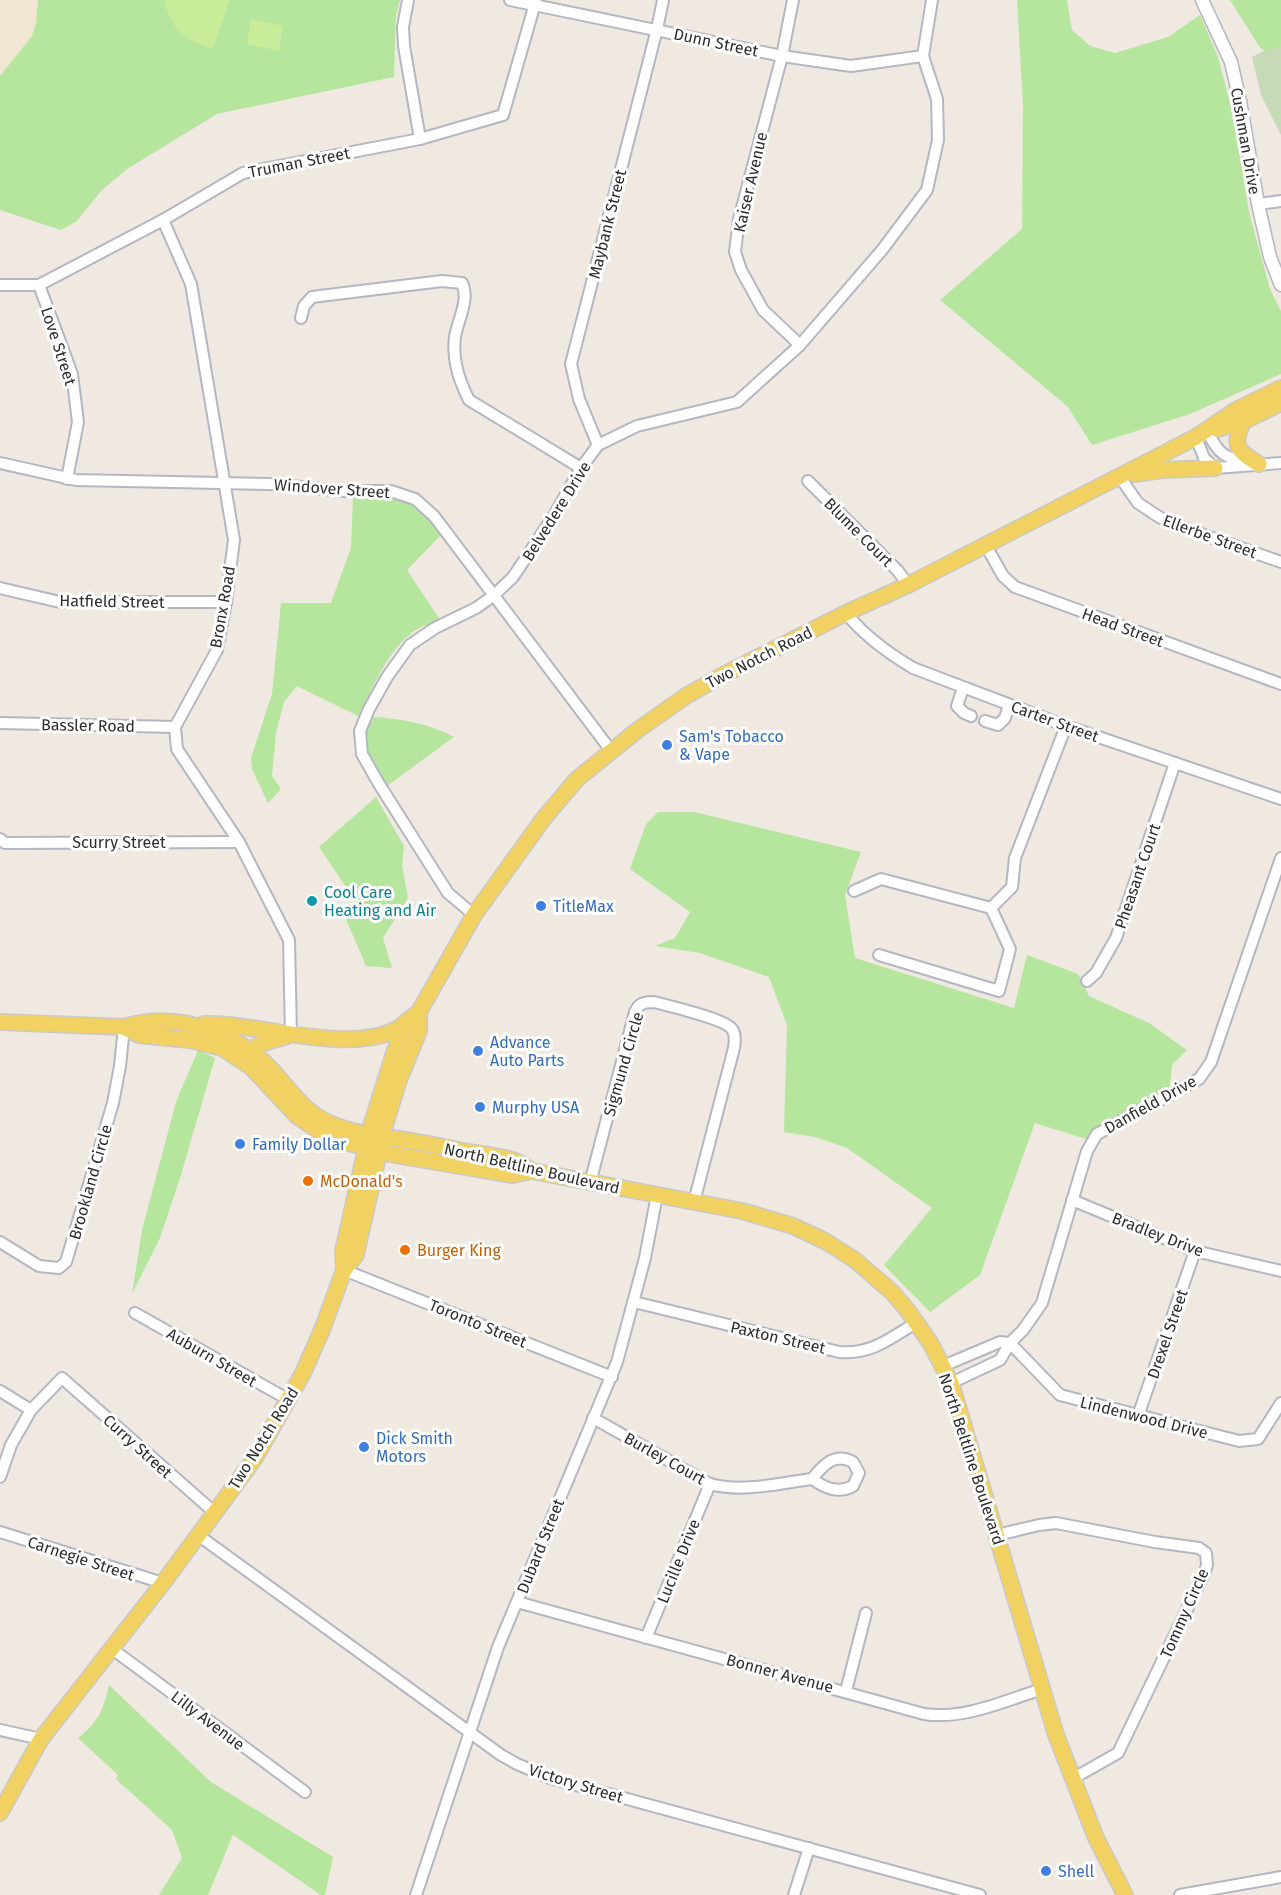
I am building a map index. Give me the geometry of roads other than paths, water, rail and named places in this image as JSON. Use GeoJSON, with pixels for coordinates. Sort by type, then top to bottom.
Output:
{"type":"FeatureCollection","features":[{"type":"Feature","properties":{"kind":"main road","name":"Two Notch Road"},"geometry":{"type":"LineString","coordinates":[[0,1813],[41,1739],[215,1513],[255,1458],[289,1400],[322,1330],[344,1270],[356,1255],[374,1143],[395,1050],[406,1022],[419,1012],[474,915],[544,818],[577,779],[639,729],[686,696],[723,675],[846,613],[908,585],[1202,434],[1236,410],[1281,388]]}},
{"type":"Feature","properties":{"kind":"main road","name":"Two Notch Road"},"geometry":{"type":"LineString","coordinates":[[1202,434],[1244,421],[1281,404]]}},
{"type":"Feature","properties":{"kind":"main road"},"geometry":{"type":"LineString","coordinates":[[1244,421],[1238,434],[1238,447],[1242,453],[1259,464]]}},
{"type":"Feature","properties":{"kind":"main road"},"geometry":{"type":"LineString","coordinates":[[1119,476],[1162,470],[1215,468]]}},
{"type":"Feature","properties":{"kind":"main road","name":"Two Notch Road"},"geometry":{"type":"LineString","coordinates":[[374,1143],[419,1031],[419,1012]]}},
{"type":"Feature","properties":{"kind":"main road"},"geometry":{"type":"LineString","coordinates":[[0,1022],[124,1027],[141,1022],[223,1024],[291,1035],[363,1040],[395,1050]]}},
{"type":"Feature","properties":{"kind":"main road"},"geometry":{"type":"LineString","coordinates":[[363,1040],[387,1034],[406,1022]]}},
{"type":"Feature","properties":{"kind":"main road"},"geometry":{"type":"LineString","coordinates":[[186,1024],[206,1028],[226,1036],[244,1054]]}},
{"type":"Feature","properties":{"kind":"main road"},"geometry":{"type":"LineString","coordinates":[[124,1027],[139,1035],[205,1042],[244,1054],[263,1043],[291,1035]]}},
{"type":"Feature","properties":{"kind":"main road","name":"North Beltline Boulevard"},"geometry":{"type":"LineString","coordinates":[[244,1054],[255,1071],[282,1102],[303,1120],[332,1137],[374,1143],[512,1175],[532,1171],[769,1218],[825,1241],[868,1270],[893,1293],[917,1322],[951,1383],[1042,1689],[1072,1779],[1120,1894]]}},
{"type":"Feature","properties":{"kind":"street"},"geometry":{"type":"LineString","coordinates":[[408,0],[404,46],[420,139]]}},
{"type":"Feature","properties":{"kind":"street","name":"Dunn Street"},"geometry":{"type":"LineString","coordinates":[[510,0],[536,2],[782,56],[851,66],[922,56]]}},
{"type":"Feature","properties":{"kind":"street","name":"Maybank Street"},"geometry":{"type":"LineString","coordinates":[[598,445],[579,399],[571,364],[663,0]]}},
{"type":"Feature","properties":{"kind":"street","name":"Kaiser Avenue"},"geometry":{"type":"LineString","coordinates":[[793,0],[782,56],[739,219],[735,252],[741,270],[763,310],[800,345]]}},
{"type":"Feature","properties":{"kind":"street"},"geometry":{"type":"LineString","coordinates":[[922,56],[932,0]]}},
{"type":"Feature","properties":{"kind":"street","name":"Cushman Drive"},"geometry":{"type":"LineString","coordinates":[[1202,0],[1231,62],[1258,204],[1270,257],[1281,285]]}},
{"type":"Feature","properties":{"kind":"street","name":"Truman Street"},"geometry":{"type":"LineString","coordinates":[[0,285],[39,285],[163,220],[243,173],[420,139],[503,115],[536,2]]}},
{"type":"Feature","properties":{"kind":"street","name":"Belvedere Drive"},"geometry":{"type":"LineString","coordinates":[[474,915],[448,893],[378,784],[362,754],[359,738],[369,709],[405,649],[419,637],[476,608],[493,596],[520,567],[553,517],[581,468],[598,445],[638,426],[737,402],[800,345],[882,250],[927,190],[938,140],[938,99],[922,56]]}},
{"type":"Feature","properties":{"kind":"street"},"geometry":{"type":"LineString","coordinates":[[1258,204],[1281,201]]}},
{"type":"Feature","properties":{"kind":"street","name":"Bronx Road"},"geometry":{"type":"LineString","coordinates":[[163,220],[191,284],[234,540],[217,650],[175,727]]}},
{"type":"Feature","properties":{"kind":"street"},"geometry":{"type":"LineString","coordinates":[[301,318],[304,306],[312,297],[442,281],[462,283],[466,291],[455,337],[455,359],[460,383],[469,400],[581,468]]}},
{"type":"Feature","properties":{"kind":"street","name":"Love Street"},"geometry":{"type":"LineString","coordinates":[[39,285],[72,374],[78,422],[67,479]]}},
{"type":"Feature","properties":{"kind":"street"},"geometry":{"type":"LineString","coordinates":[[1202,434],[1225,456],[1259,464]]}},
{"type":"Feature","properties":{"kind":"street"},"geometry":{"type":"LineString","coordinates":[[1202,434],[1204,458],[1215,468],[1281,463]]}},
{"type":"Feature","properties":{"kind":"street","name":"Windover Street"},"geometry":{"type":"LineString","coordinates":[[0,463],[67,479],[277,484],[344,491],[391,491],[409,496],[434,516],[612,752]]}},
{"type":"Feature","properties":{"kind":"street","name":"Ellerbe Street"},"geometry":{"type":"LineString","coordinates":[[1119,476],[1138,503],[1159,517],[1281,562]]}},
{"type":"Feature","properties":{"kind":"street","name":"Blume Court"},"geometry":{"type":"LineString","coordinates":[[808,481],[908,585]]}},
{"type":"Feature","properties":{"kind":"street","name":"Head Street"},"geometry":{"type":"LineString","coordinates":[[985,544],[1003,576],[1015,587],[1281,684]]}},
{"type":"Feature","properties":{"kind":"street","name":"Hatfield Street"},"geometry":{"type":"LineString","coordinates":[[0,588],[60,602],[226,602]]}},
{"type":"Feature","properties":{"kind":"street","name":"Carter Street"},"geometry":{"type":"LineString","coordinates":[[846,613],[855,625],[891,655],[913,668],[1066,726],[1281,799]]}},
{"type":"Feature","properties":{"kind":"street"},"geometry":{"type":"LineString","coordinates":[[963,688],[957,706],[971,716]]}},
{"type":"Feature","properties":{"kind":"street"},"geometry":{"type":"LineString","coordinates":[[985,721],[998,725],[1005,718],[1009,705]]}},
{"type":"Feature","properties":{"kind":"street","name":"Bassler Road"},"geometry":{"type":"LineString","coordinates":[[0,723],[175,727]]}},
{"type":"Feature","properties":{"kind":"street"},"geometry":{"type":"LineString","coordinates":[[991,908],[1012,887],[1015,858],[1066,726]]}},
{"type":"Feature","properties":{"kind":"street"},"geometry":{"type":"LineString","coordinates":[[175,727],[177,749],[239,842],[289,940],[291,1035]]}},
{"type":"Feature","properties":{"kind":"street","name":"Pheasant Court"},"geometry":{"type":"LineString","coordinates":[[1087,981],[1096,973],[1116,939],[1175,763]]}},
{"type":"Feature","properties":{"kind":"street","name":"Scurry Street"},"geometry":{"type":"LineString","coordinates":[[0,839],[5,843],[239,842]]}},
{"type":"Feature","properties":{"kind":"street","name":"Danfield Drive"},"geometry":{"type":"LineString","coordinates":[[951,1383],[1000,1360],[1010,1342],[1023,1330],[1042,1303],[1087,1151],[1097,1134],[1199,1079],[1211,1062],[1281,858]]}},
{"type":"Feature","properties":{"kind":"street"},"geometry":{"type":"LineString","coordinates":[[854,891],[881,879],[991,908],[1010,948],[999,991],[879,955]]}},
{"type":"Feature","properties":{"kind":"street","name":"Sigmund Circle"},"geometry":{"type":"LineString","coordinates":[[590,1183],[635,1012],[642,1003],[654,1002],[722,1022],[727,1024],[734,1034],[734,1048],[694,1202]]}},
{"type":"Feature","properties":{"kind":"street","name":"Brookland Circle"},"geometry":{"type":"LineString","coordinates":[[0,1242],[39,1266],[59,1268],[66,1262],[113,1103],[124,1027]]}},
{"type":"Feature","properties":{"kind":"street","name":"Dubard Street"},"geometry":{"type":"LineString","coordinates":[[416,1895],[495,1655],[612,1377],[634,1302],[650,1237],[657,1195]]}},
{"type":"Feature","properties":{"kind":"street","name":"Bradley Drive"},"geometry":{"type":"LineString","coordinates":[[1072,1200],[1195,1251],[1281,1271]]}},
{"type":"Feature","properties":{"kind":"street","name":"Drexel Street"},"geometry":{"type":"LineString","coordinates":[[1138,1416],[1195,1251]]}},
{"type":"Feature","properties":{"kind":"street","name":"Toronto Street"},"geometry":{"type":"LineString","coordinates":[[344,1270],[612,1377]]}},
{"type":"Feature","properties":{"kind":"street","name":"Paxton Street"},"geometry":{"type":"LineString","coordinates":[[634,1302],[839,1352],[852,1353],[879,1346],[917,1322]]}},
{"type":"Feature","properties":{"kind":"street","name":"Auburn Street"},"geometry":{"type":"LineString","coordinates":[[135,1313],[289,1400]]}},
{"type":"Feature","properties":{"kind":"street"},"geometry":{"type":"LineString","coordinates":[[943,1366],[1000,1342],[1010,1342]]}},
{"type":"Feature","properties":{"kind":"street","name":"Lindenwood Drive"},"geometry":{"type":"LineString","coordinates":[[1010,1342],[1060,1395],[1239,1441],[1258,1439],[1281,1403]]}},
{"type":"Feature","properties":{"kind":"street","name":"Curry Street"},"geometry":{"type":"LineString","coordinates":[[31,1410],[62,1378],[215,1513]]}},
{"type":"Feature","properties":{"kind":"street"},"geometry":{"type":"LineString","coordinates":[[0,1391],[31,1410],[11,1445],[0,1477]]}},
{"type":"Feature","properties":{"kind":"street","name":"Burley Court"},"geometry":{"type":"LineString","coordinates":[[593,1418],[710,1484],[733,1488],[812,1479]]}},
{"type":"Feature","properties":{"kind":"street","name":"Lucille Drive"},"geometry":{"type":"LineString","coordinates":[[646,1638],[710,1484]]}},
{"type":"Feature","properties":{"kind":"street","name":"Tommy Circle"},"geometry":{"type":"LineString","coordinates":[[997,1535],[1056,1523],[1199,1548],[1206,1553],[1207,1565],[1204,1574],[1118,1753],[1072,1779]]}},
{"type":"Feature","properties":{"kind":"street","name":"Carnegie Street"},"geometry":{"type":"LineString","coordinates":[[0,1532],[163,1583]]}},
{"type":"Feature","properties":{"kind":"street","name":"Victory Street"},"geometry":{"type":"LineString","coordinates":[[198,1535],[509,1760],[550,1778],[980,1895]]}},
{"type":"Feature","properties":{"kind":"street","name":"Bonner Avenue"},"geometry":{"type":"LineString","coordinates":[[517,1602],[913,1711],[945,1716],[963,1713],[1042,1689]]}},
{"type":"Feature","properties":{"kind":"street"},"geometry":{"type":"LineString","coordinates":[[846,1691],[866,1613]]}},
{"type":"Feature","properties":{"kind":"street","name":"Lilly Avenue"},"geometry":{"type":"LineString","coordinates":[[111,1648],[305,1792]]}},
{"type":"Feature","properties":{"kind":"street"},"geometry":{"type":"LineString","coordinates":[[0,1730],[41,1739]]}},
{"type":"Feature","properties":{"kind":"street"},"geometry":{"type":"LineString","coordinates":[[794,1895],[809,1848]]}},
{"type":"Feature","properties":{"kind":"street"},"geometry":{"type":"LineString","coordinates":[[1180,1895],[1281,1877]]}},
{"type":"Feature","properties":{"kind":"place","name":"Sam's Tobacco & Vape"},"geometry":{"type":"Point","coordinates":[667,745]}},
{"type":"Feature","properties":{"kind":"place","name":"Cool Care Heating and Air"},"geometry":{"type":"Point","coordinates":[312,901]}},
{"type":"Feature","properties":{"kind":"place","name":"TitleMax"},"geometry":{"type":"Point","coordinates":[541,906]}},
{"type":"Feature","properties":{"kind":"place","name":"Advance Auto Parts"},"geometry":{"type":"Point","coordinates":[478,1051]}},
{"type":"Feature","properties":{"kind":"place","name":"Murphy USA"},"geometry":{"type":"Point","coordinates":[480,1107]}},
{"type":"Feature","properties":{"kind":"place","name":"Family Dollar"},"geometry":{"type":"Point","coordinates":[240,1144]}},
{"type":"Feature","properties":{"kind":"place","name":"McDonald's"},"geometry":{"type":"Point","coordinates":[308,1181]}},
{"type":"Feature","properties":{"kind":"place","name":"Burger King"},"geometry":{"type":"Point","coordinates":[405,1250]}},
{"type":"Feature","properties":{"kind":"place","name":"Dick Smith Motors"},"geometry":{"type":"Point","coordinates":[364,1447]}},
{"type":"Feature","properties":{"kind":"place","name":"Shell"},"geometry":{"type":"Point","coordinates":[1046,1871]}}]}
